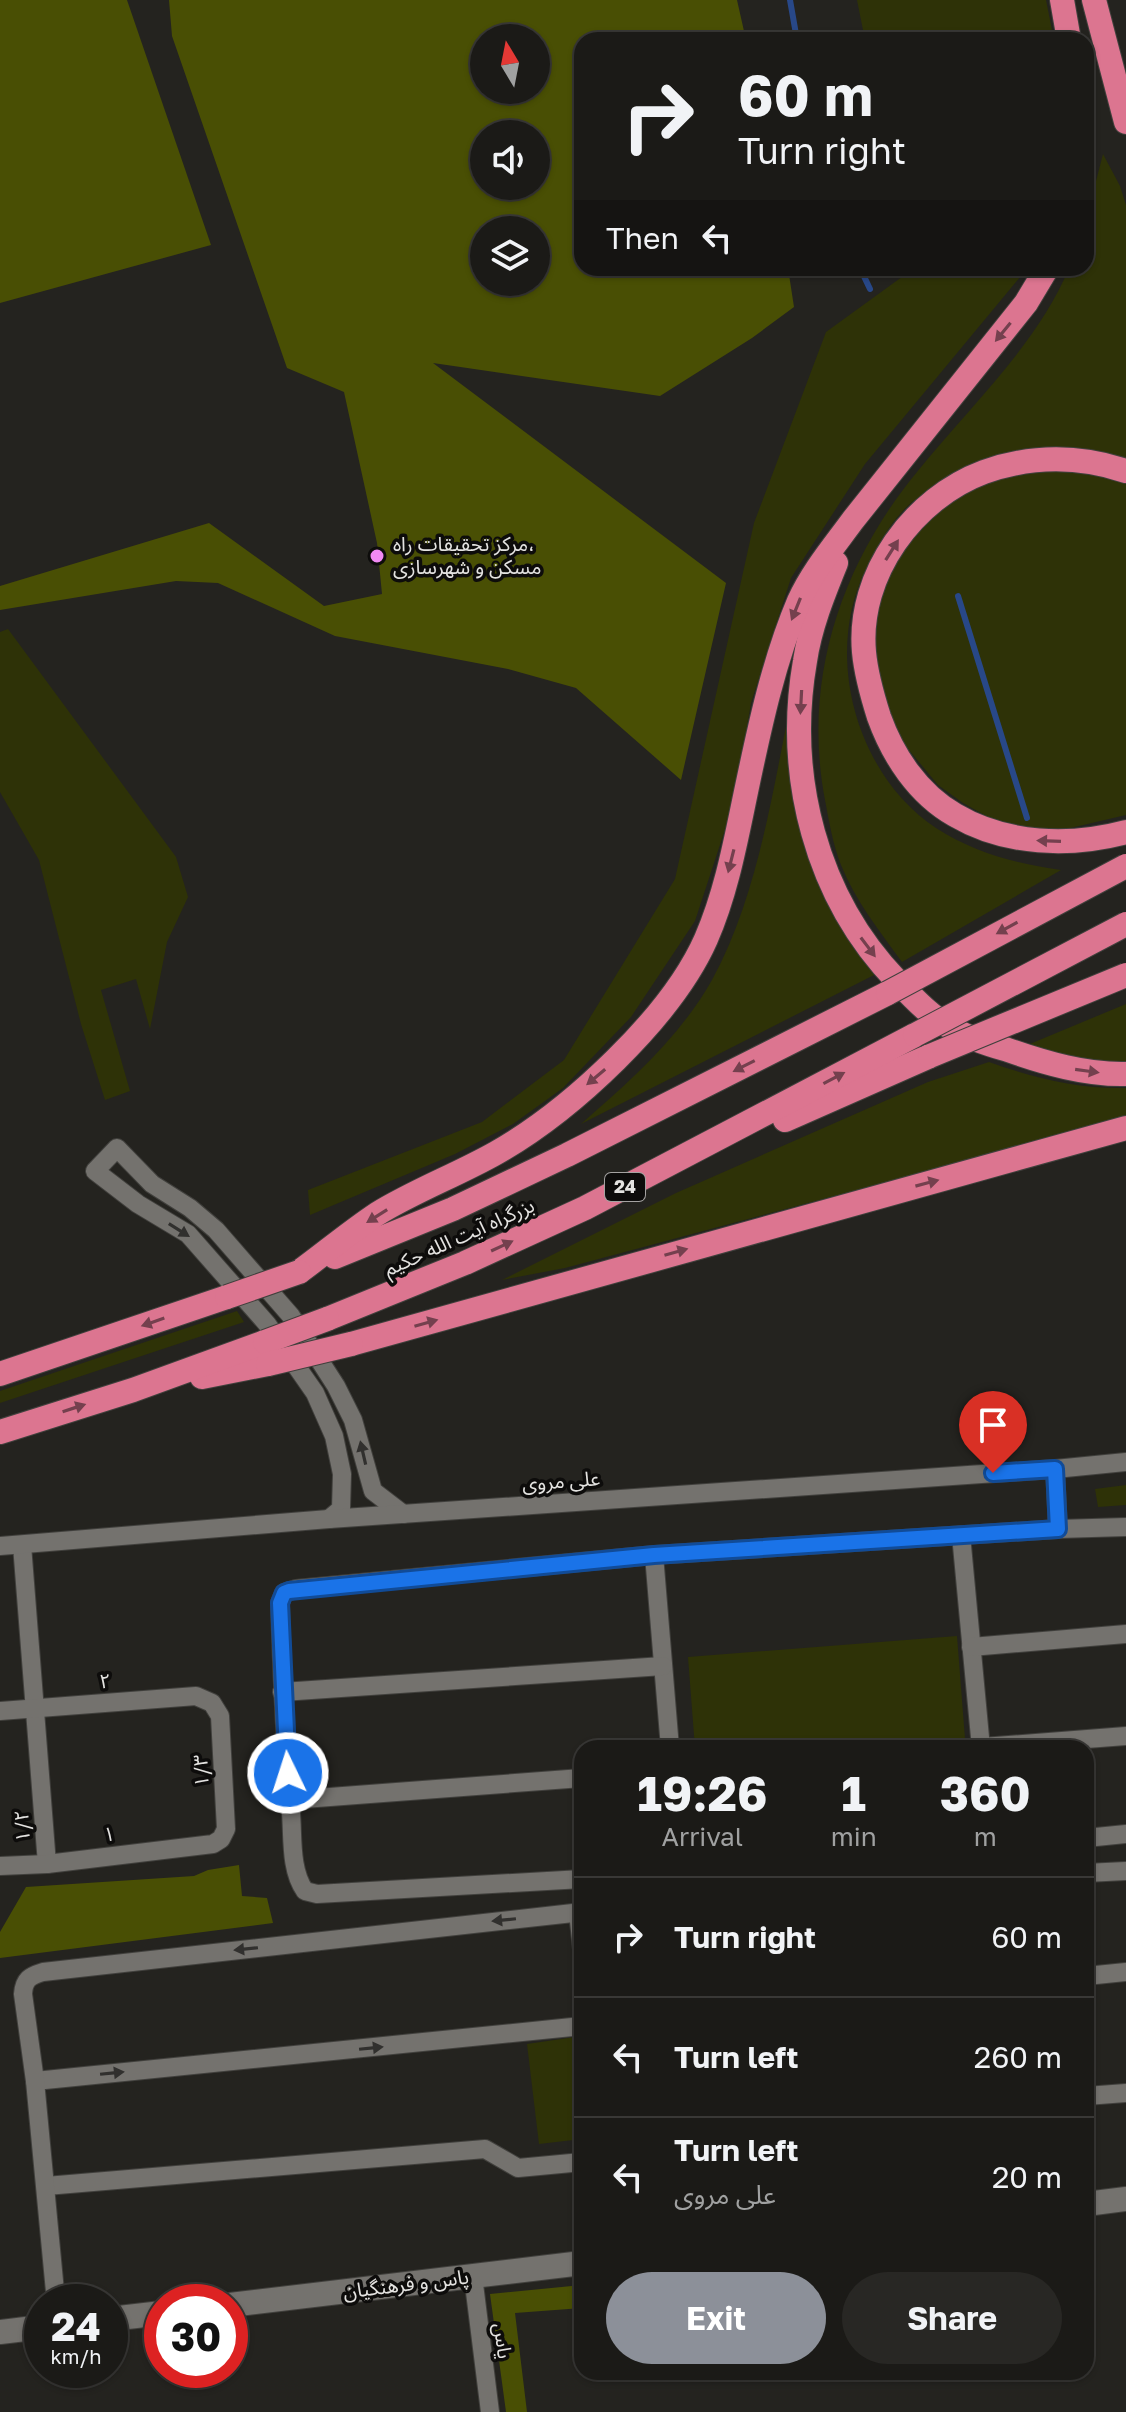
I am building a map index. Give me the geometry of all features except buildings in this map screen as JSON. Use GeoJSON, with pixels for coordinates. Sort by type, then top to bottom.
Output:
{"type":"FeatureCollection","features":[{"type":"Feature","properties":{"kind":"highway"},"geometry":{"type":"LineString","coordinates":[[1062,0],[1068,32]]}},
{"type":"Feature","properties":{"kind":"highway"},"geometry":{"type":"LineString","coordinates":[[1094,0],[1126,122]]}},
{"type":"Feature","properties":{"kind":"highway"},"geometry":{"type":"LineString","coordinates":[[299,1272],[379,1213],[485,1159],[539,1125],[639,1036],[679,985],[705,941],[723,894],[758,734],[784,640],[801,598],[853,520],[1026,303],[1042,276]]}},
{"type":"Feature","properties":{"kind":"highway"},"geometry":{"type":"LineString","coordinates":[[1126,471],[1097,462],[1071,459],[1022,461],[969,478],[938,496],[907,526],[887,555],[874,585],[866,617],[864,649],[870,689],[894,753],[912,778],[954,815],[1020,839],[1065,841],[1126,832]]}},
{"type":"Feature","properties":{"kind":"highway"},"geometry":{"type":"LineString","coordinates":[[853,520],[814,622],[800,699],[800,741],[807,808],[832,889],[855,930],[883,968],[917,1002],[956,1031],[1034,1060],[1069,1068],[1126,1074]]}},
{"type":"Feature","properties":{"kind":"highway","name":"بزرگراه آیت الله حکیم"},"geometry":{"type":"LineString","coordinates":[[0,1374],[299,1272],[453,1209],[888,993],[1126,866]]}},
{"type":"Feature","properties":{"kind":"highway","name":"بزرگراه آیت الله حکیم"},"geometry":{"type":"LineString","coordinates":[[0,1432],[266,1353],[327,1319],[465,1263],[585,1208],[1126,924]]}},
{"type":"Feature","properties":{"kind":"highway"},"geometry":{"type":"LineString","coordinates":[[585,1208],[930,1056],[1126,975]]}},
{"type":"Feature","properties":{"kind":"highway"},"geometry":{"type":"LineString","coordinates":[[266,1353],[351,1344],[1126,1128]]}},
{"type":"Feature","properties":{"kind":"street"},"geometry":{"type":"LineString","coordinates":[[329,1519],[341,1509],[342,1474],[334,1436],[315,1393],[267,1324],[188,1234],[138,1204],[95,1171],[117,1148],[152,1184],[190,1208],[216,1230],[291,1316],[336,1386],[353,1420],[373,1491],[403,1514]]}},
{"type":"Feature","properties":{"kind":"street"},"geometry":{"type":"LineString","coordinates":[[138,1204],[152,1184]]}},
{"type":"Feature","properties":{"kind":"street","name":"علی مروی"},"geometry":{"type":"LineString","coordinates":[[0,1546],[329,1519],[1126,1462]]}},
{"type":"Feature","properties":{"kind":"street"},"geometry":{"type":"LineString","coordinates":[[1055,1469],[1058,1529]]}},
{"type":"Feature","properties":{"kind":"street"},"geometry":{"type":"LineString","coordinates":[[574,1879],[317,1894],[305,1891],[296,1871],[282,1692],[280,1603],[284,1593],[654,1555],[1126,1527]]}},
{"type":"Feature","properties":{"kind":"street"},"geometry":{"type":"LineString","coordinates":[[961,1535],[980,1740]]}},
{"type":"Feature","properties":{"kind":"street","name":"۱/۲"},"geometry":{"type":"LineString","coordinates":[[22,1545],[47,1864]]}},
{"type":"Feature","properties":{"kind":"street"},"geometry":{"type":"LineString","coordinates":[[654,1555],[669,1740]]}},
{"type":"Feature","properties":{"kind":"street"},"geometry":{"type":"LineString","coordinates":[[971,1647],[1126,1634]]}},
{"type":"Feature","properties":{"kind":"street"},"geometry":{"type":"LineString","coordinates":[[282,1692],[663,1666]]}},
{"type":"Feature","properties":{"kind":"street","name":"۲"},"geometry":{"type":"LineString","coordinates":[[0,1711],[196,1696],[212,1703]]}},
{"type":"Feature","properties":{"kind":"street","name":"۱/۳"},"geometry":{"type":"LineString","coordinates":[[212,1703],[220,1716],[226,1829],[221,1839]]}},
{"type":"Feature","properties":{"kind":"street"},"geometry":{"type":"LineString","coordinates":[[1078,1740],[1126,1736]]}},
{"type":"Feature","properties":{"kind":"street"},"geometry":{"type":"LineString","coordinates":[[290,1800],[574,1779]]}},
{"type":"Feature","properties":{"kind":"street"},"geometry":{"type":"LineString","coordinates":[[1094,1837],[1126,1834]]}},
{"type":"Feature","properties":{"kind":"street","name":"۱"},"geometry":{"type":"LineString","coordinates":[[0,1866],[47,1864],[213,1844],[221,1839]]}},
{"type":"Feature","properties":{"kind":"street"},"geometry":{"type":"LineString","coordinates":[[1094,1873],[1125,1871]]}},
{"type":"Feature","properties":{"kind":"street"},"geometry":{"type":"LineString","coordinates":[[54,2284],[35,2081],[23,1994],[23,1984],[30,1976],[43,1972],[574,1913]]}},
{"type":"Feature","properties":{"kind":"street"},"geometry":{"type":"LineString","coordinates":[[1094,1975],[1126,1972]]}},
{"type":"Feature","properties":{"kind":"street"},"geometry":{"type":"LineString","coordinates":[[35,2081],[574,2027]]}},
{"type":"Feature","properties":{"kind":"street"},"geometry":{"type":"LineString","coordinates":[[1094,2095],[1126,2093]]}},
{"type":"Feature","properties":{"kind":"street"},"geometry":{"type":"LineString","coordinates":[[46,2186],[485,2149],[518,2168],[574,2163]]}},
{"type":"Feature","properties":{"kind":"street"},"geometry":{"type":"LineString","coordinates":[[1094,2203],[1126,2199]]}},
{"type":"Feature","properties":{"kind":"street","name":"پاس و فرهنگیان"},"geometry":{"type":"LineString","coordinates":[[248,2303],[574,2264]]}},
{"type":"Feature","properties":{"kind":"street","name":"یاس"},"geometry":{"type":"LineString","coordinates":[[473,2276],[490,2412]]}},
{"type":"Feature","properties":{"kind":"street"},"geometry":{"type":"LineString","coordinates":[[0,2332],[24,2329]]}},
{"type":"Feature","properties":{"kind":"green space"},"geometry":{"type":"Polygon","coordinates":[[[0,0],[127,0],[211,245],[0,303],[0,0]]]}},
{"type":"Feature","properties":{"kind":"green space"},"geometry":{"type":"Polygon","coordinates":[[[169,0],[737,0],[744,32],[574,32],[574,276],[789,276],[794,307],[752,338],[660,396],[433,363],[726,583],[681,780],[576,688],[508,669],[335,636],[218,583],[176,581],[0,610],[0,586],[209,523],[324,606],[382,594],[377,543],[344,392],[287,368],[172,36],[169,0]]]}},
{"type":"Feature","properties":{"kind":"green space"},"geometry":{"type":"Polygon","coordinates":[[[857,0],[1046,0],[1052,32],[863,32],[857,0]]]}},
{"type":"Feature","properties":{"kind":"green space"},"geometry":{"type":"Polygon","coordinates":[[[1103,154],[1126,205],[1126,462],[1101,454],[950,485],[926,493],[910,504],[888,530],[866,569],[853,603],[848,638],[848,675],[855,711],[867,745],[885,777],[908,805],[951,837],[997,856],[1061,870],[902,962],[853,891],[838,857],[830,825],[819,755],[819,711],[824,668],[834,626],[848,585],[867,545],[890,508],[1021,349],[1056,296],[1065,276],[1094,276],[1094,189],[1103,154]]]}},
{"type":"Feature","properties":{"kind":"green space"},"geometry":{"type":"Polygon","coordinates":[[[903,276],[1021,276],[865,464],[791,578],[751,703],[734,802],[695,921],[631,1017],[563,1088],[513,1124],[455,1154],[310,1215],[308,1190],[482,1122],[564,1060],[675,879],[754,523],[826,332],[903,276]]]}},
{"type":"Feature","properties":{"kind":"green space"},"geometry":{"type":"Polygon","coordinates":[[[1059,467],[1107,474],[1126,483],[1126,815],[1049,833],[990,818],[963,803],[938,785],[904,744],[890,718],[875,671],[876,612],[884,584],[911,536],[948,502],[992,479],[1059,467]]]}},
{"type":"Feature","properties":{"kind":"green space"},"geometry":{"type":"Polygon","coordinates":[[[8,629],[176,857],[188,897],[167,942],[150,1029],[136,979],[101,990],[130,1091],[105,1100],[81,1024],[39,860],[0,792],[0,632],[8,629]]]}},
{"type":"Feature","properties":{"kind":"green space"},"geometry":{"type":"Polygon","coordinates":[[[793,692],[795,774],[878,973],[581,1124],[669,1040],[712,980],[742,912],[753,876],[793,692]]]}},
{"type":"Feature","properties":{"kind":"green space"},"geometry":{"type":"Polygon","coordinates":[[[1126,1004],[1126,1066],[1113,1067],[1025,1046],[1126,1004]]]}},
{"type":"Feature","properties":{"kind":"green space"},"geometry":{"type":"Polygon","coordinates":[[[989,1062],[1056,1081],[1091,1087],[1126,1088],[1126,1118],[565,1268],[502,1280],[676,1193],[928,1082],[989,1062]]]}},
{"type":"Feature","properties":{"kind":"green space"},"geometry":{"type":"Polygon","coordinates":[[[237,1311],[244,1322],[0,1403],[0,1391],[237,1311]]]}},
{"type":"Feature","properties":{"kind":"green space"},"geometry":{"type":"Polygon","coordinates":[[[1126,1485],[1126,1505],[1098,1507],[1095,1489],[1126,1485]]]}},
{"type":"Feature","properties":{"kind":"green space"},"geometry":{"type":"Polygon","coordinates":[[[957,1636],[965,1739],[694,1740],[688,1657],[957,1636]]]}},
{"type":"Feature","properties":{"kind":"green space"},"geometry":{"type":"Polygon","coordinates":[[[239,1865],[242,1896],[267,1898],[273,1923],[0,1958],[0,1932],[26,1887],[194,1876],[208,1870],[239,1865]]]}},
{"type":"Feature","properties":{"kind":"green space"},"geometry":{"type":"Polygon","coordinates":[[[574,2037],[574,2140],[539,2144],[527,2044],[574,2037]]]}},
{"type":"Feature","properties":{"kind":"green space"},"geometry":{"type":"Polygon","coordinates":[[[574,2286],[574,2309],[515,2313],[527,2412],[506,2412],[490,2294],[574,2286]]]}},
{"type":"Feature","properties":{"kind":"waterway"},"geometry":{"type":"LineString","coordinates":[[790,0],[796,32]]}},
{"type":"Feature","properties":{"kind":"waterway"},"geometry":{"type":"LineString","coordinates":[[864,276],[870,289]]}},
{"type":"Feature","properties":{"kind":"waterway"},"geometry":{"type":"LineString","coordinates":[[958,596],[1027,818]]}},
{"type":"Feature","properties":{"kind":"place","name":"مرکز تحقیقات راه، مسکن و شهرسازی"},"geometry":{"type":"Point","coordinates":[377,556]}},
{"type":"Feature","properties":{"kind":"route"},"geometry":{"type":"LineString","coordinates":[[288,1773],[280,1603],[284,1593],[296,1589],[654,1555],[1058,1529],[1055,1469],[993,1473]]}}]}
